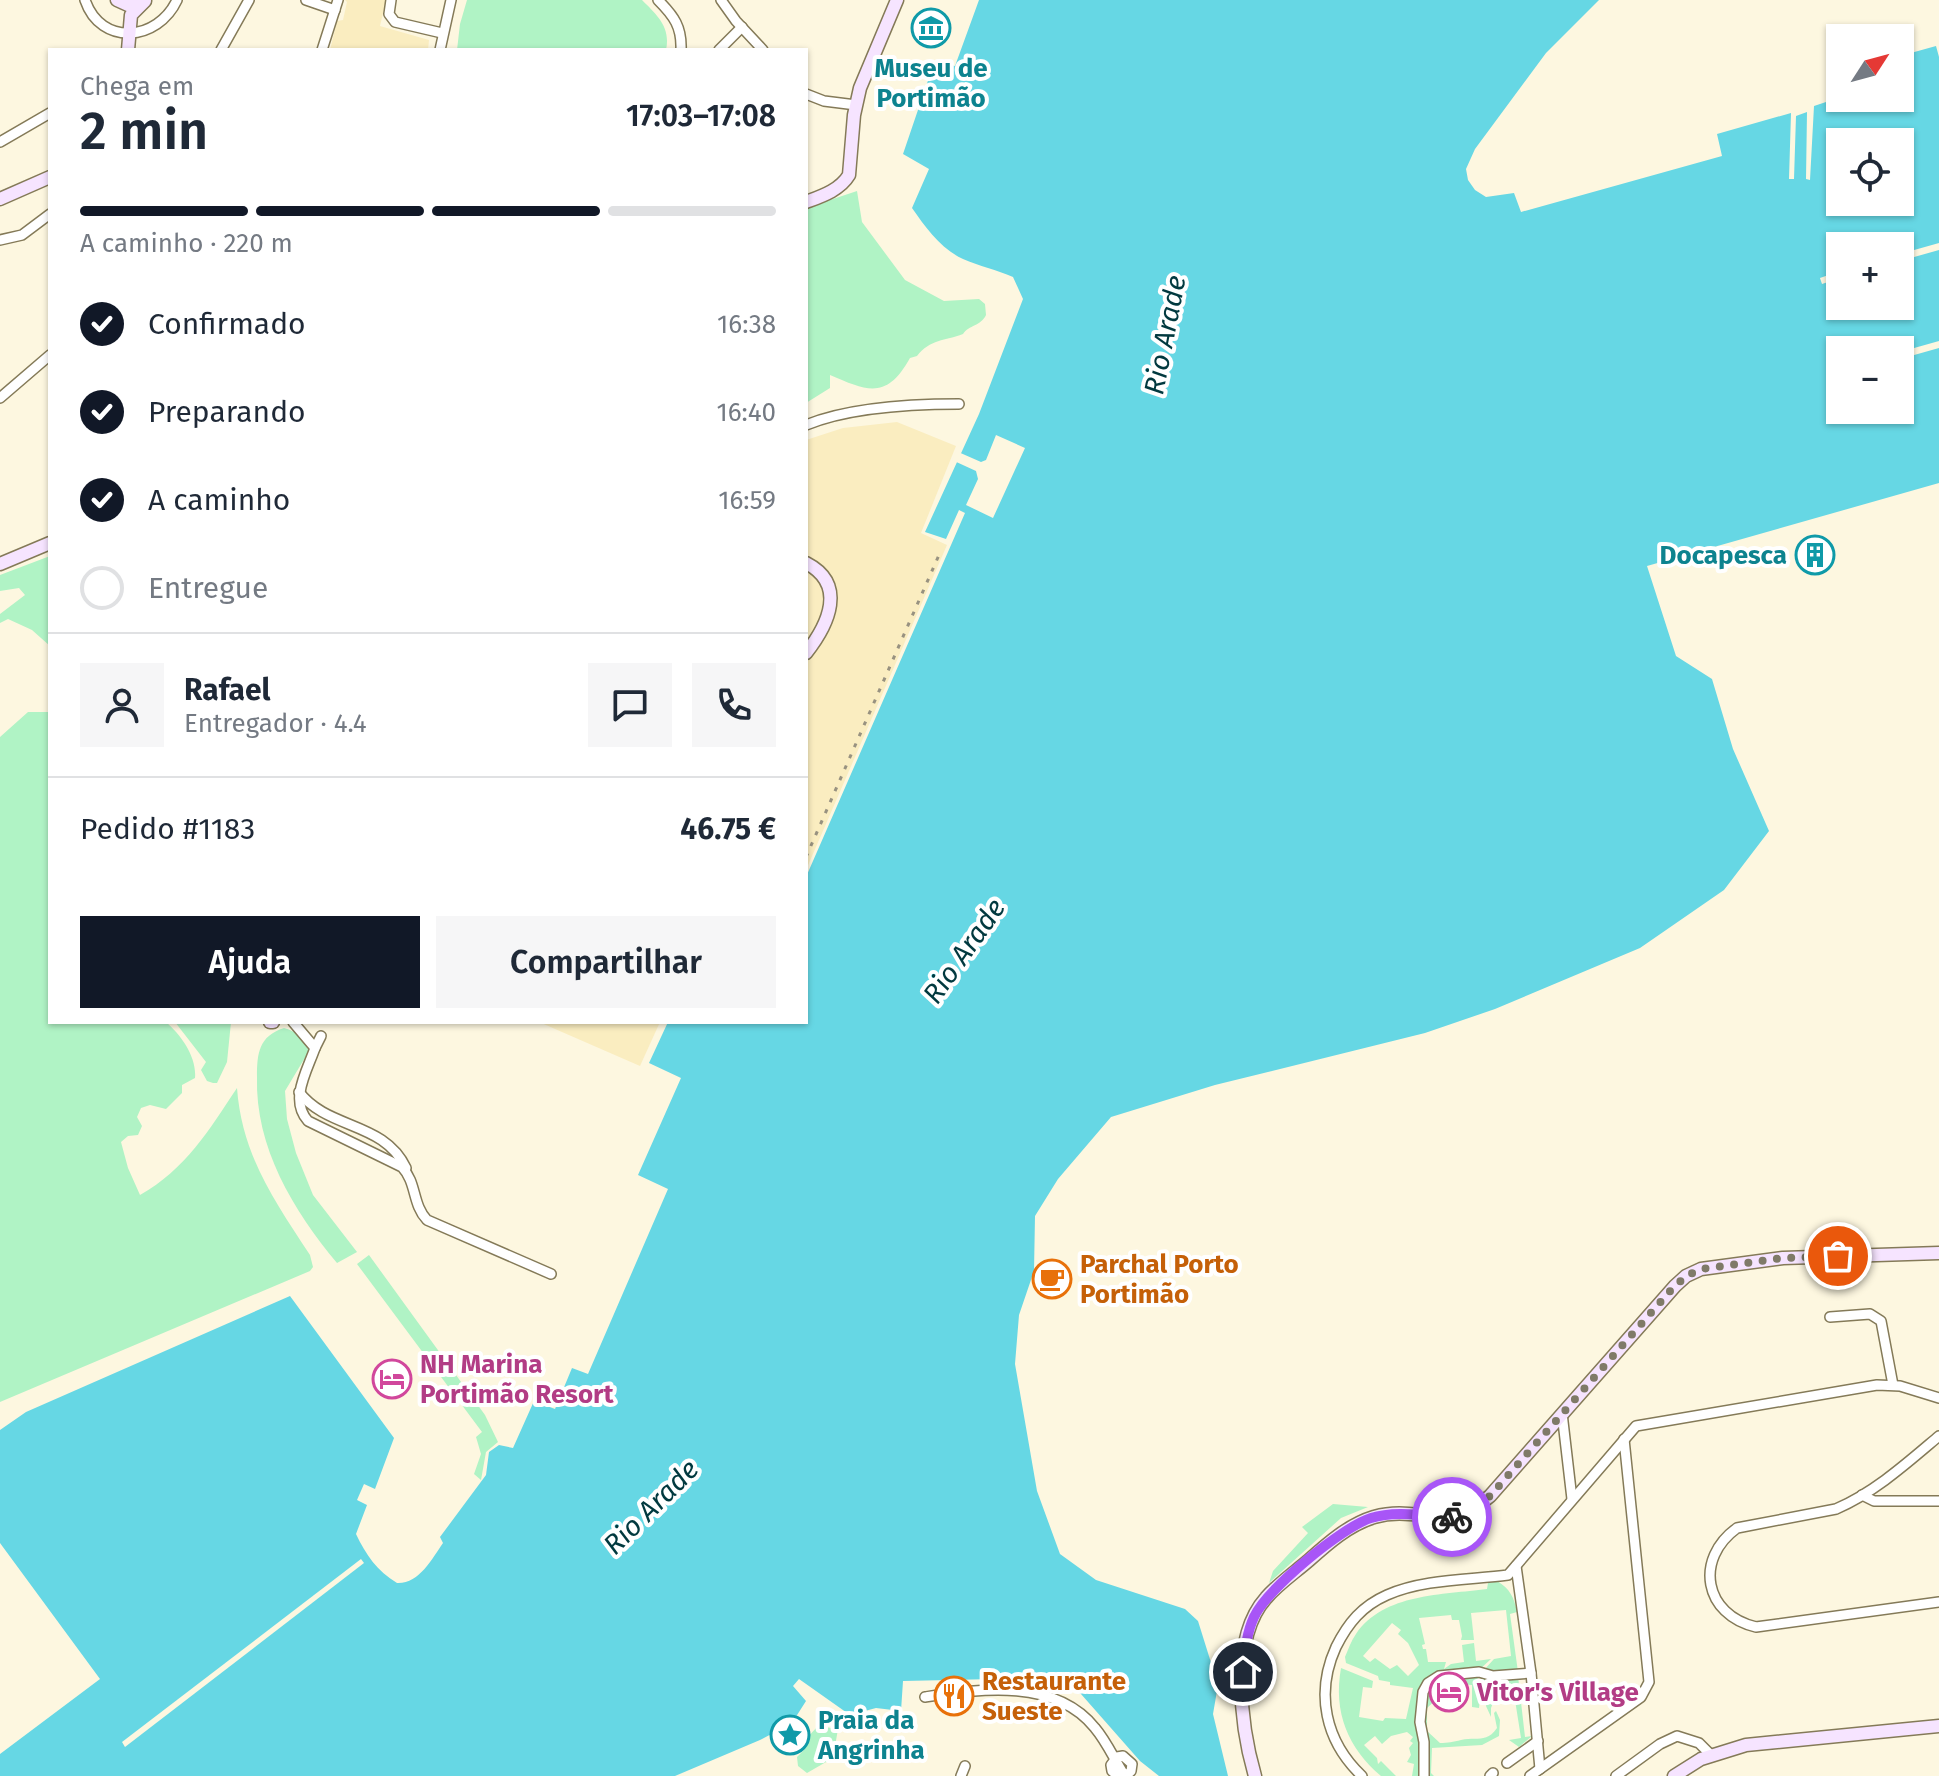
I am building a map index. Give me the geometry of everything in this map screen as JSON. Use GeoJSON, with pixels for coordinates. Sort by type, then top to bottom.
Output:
{"type":"FeatureCollection","features":[{"type":"Feature","properties":{"kind":"street"},"geometry":{"type":"LineString","coordinates":[[85,0],[93,16],[112,32],[153,27],[170,13],[177,0]]}},
{"type":"Feature","properties":{"kind":"street"},"geometry":{"type":"LineString","coordinates":[[116,0],[128,30]]}},
{"type":"Feature","properties":{"kind":"street"},"geometry":{"type":"LineString","coordinates":[[116,0],[133,5],[145,0]]}},
{"type":"Feature","properties":{"kind":"street"},"geometry":{"type":"LineString","coordinates":[[128,48],[131,15],[145,0]]}},
{"type":"Feature","properties":{"kind":"street"},"geometry":{"type":"LineString","coordinates":[[222,48],[249,0]]}},
{"type":"Feature","properties":{"kind":"street"},"geometry":{"type":"LineString","coordinates":[[306,0],[337,5],[323,48]]}},
{"type":"Feature","properties":{"kind":"street"},"geometry":{"type":"LineString","coordinates":[[391,0],[389,14],[395,22],[442,33]]}},
{"type":"Feature","properties":{"kind":"street"},"geometry":{"type":"LineString","coordinates":[[440,48],[451,0]]}},
{"type":"Feature","properties":{"kind":"street"},"geometry":{"type":"LineString","coordinates":[[658,0],[673,15],[679,27],[681,48]]}},
{"type":"Feature","properties":{"kind":"street"},"geometry":{"type":"LineString","coordinates":[[721,0],[761,48]]}},
{"type":"Feature","properties":{"kind":"street"},"geometry":{"type":"LineString","coordinates":[[808,201],[835,189],[849,175],[856,105],[897,0]]}},
{"type":"Feature","properties":{"kind":"street"},"geometry":{"type":"LineString","coordinates":[[721,48],[742,27]]}},
{"type":"Feature","properties":{"kind":"street"},"geometry":{"type":"LineString","coordinates":[[808,95],[824,101],[856,105]]}},
{"type":"Feature","properties":{"kind":"street"},"geometry":{"type":"LineString","coordinates":[[0,142],[48,114]]}},
{"type":"Feature","properties":{"kind":"street"},"geometry":{"type":"LineString","coordinates":[[0,199],[48,178]]}},
{"type":"Feature","properties":{"kind":"street"},"geometry":{"type":"LineString","coordinates":[[0,240],[22,235],[48,216]]}},
{"type":"Feature","properties":{"kind":"street"},"geometry":{"type":"LineString","coordinates":[[0,398],[48,357]]}},
{"type":"Feature","properties":{"kind":"street"},"geometry":{"type":"LineString","coordinates":[[808,425],[880,409],[921,404],[959,404]]}},
{"type":"Feature","properties":{"kind":"street"},"geometry":{"type":"LineString","coordinates":[[0,564],[48,544]]}},
{"type":"Feature","properties":{"kind":"street"},"geometry":{"type":"LineString","coordinates":[[808,564],[820,571],[827,580],[831,603],[816,641],[808,651]]}},
{"type":"Feature","properties":{"kind":"street"},"geometry":{"type":"LineString","coordinates":[[295,1024],[315,1048]]}},
{"type":"Feature","properties":{"kind":"street"},"geometry":{"type":"LineString","coordinates":[[321,1036],[299,1092],[298,1106],[308,1121],[390,1161],[409,1175]]}},
{"type":"Feature","properties":{"kind":"street"},"geometry":{"type":"LineString","coordinates":[[299,1092],[324,1113],[383,1139],[401,1157],[415,1202],[427,1220],[551,1274]]}},
{"type":"Feature","properties":{"kind":"street"},"geometry":{"type":"LineString","coordinates":[[1255,1776],[1242,1713],[1243,1672],[1249,1632],[1264,1599],[1311,1558],[1356,1524],[1387,1515],[1453,1517],[1478,1507],[1686,1276],[1701,1269],[1783,1258],[1939,1252]]}},
{"type":"Feature","properties":{"kind":"street"},"geometry":{"type":"LineString","coordinates":[[1830,1317],[1870,1314],[1881,1321],[1893,1385]]}},
{"type":"Feature","properties":{"kind":"street"},"geometry":{"type":"LineString","coordinates":[[1362,1776],[1346,1760],[1334,1739],[1324,1705],[1324,1684],[1330,1661],[1349,1622],[1364,1608],[1408,1587],[1508,1575],[1636,1426],[1877,1385],[1893,1385],[1934,1397],[1939,1406]]}},
{"type":"Feature","properties":{"kind":"street"},"geometry":{"type":"LineString","coordinates":[[1562,1413],[1572,1499]]}},
{"type":"Feature","properties":{"kind":"street"},"geometry":{"type":"LineString","coordinates":[[1939,1436],[1902,1467],[1836,1509],[1737,1528],[1717,1548],[1710,1570],[1713,1593],[1720,1607],[1730,1617],[1756,1627],[1939,1602]]}},
{"type":"Feature","properties":{"kind":"street"},"geometry":{"type":"LineString","coordinates":[[1530,1776],[1641,1697],[1649,1682],[1624,1439]]}},
{"type":"Feature","properties":{"kind":"street"},"geometry":{"type":"LineString","coordinates":[[1862,1495],[1874,1501],[1939,1501]]}},
{"type":"Feature","properties":{"kind":"street"},"geometry":{"type":"LineString","coordinates":[[1516,1566],[1540,1769]]}},
{"type":"Feature","properties":{"kind":"street"},"geometry":{"type":"LineString","coordinates":[[1425,1775],[1420,1722],[1423,1692],[1428,1683],[1439,1676],[1479,1672],[1493,1676],[1531,1673]]}},
{"type":"Feature","properties":{"kind":"street"},"geometry":{"type":"LineString","coordinates":[[925,1697],[1014,1690],[1058,1700],[1080,1713],[1095,1728],[1125,1776]]}},
{"type":"Feature","properties":{"kind":"street"},"geometry":{"type":"LineString","coordinates":[[1674,1776],[1706,1757],[1770,1742],[1939,1726]]}},
{"type":"Feature","properties":{"kind":"street"},"geometry":{"type":"LineString","coordinates":[[1616,1776],[1660,1744],[1677,1736],[1699,1743],[1706,1757]]}},
{"type":"Feature","properties":{"kind":"street"},"geometry":{"type":"LineString","coordinates":[[1507,1763],[1538,1741]]}},
{"type":"Feature","properties":{"kind":"street"},"geometry":{"type":"LineString","coordinates":[[1689,1776],[1706,1757]]}},
{"type":"Feature","properties":{"kind":"street"},"geometry":{"type":"LineString","coordinates":[[1114,1759],[1111,1768],[1118,1776]]}},
{"type":"Feature","properties":{"kind":"street"},"geometry":{"type":"LineString","coordinates":[[961,1776],[965,1766]]}},
{"type":"Feature","properties":{"kind":"shaded area"},"geometry":{"type":"Polygon","coordinates":[[[345,0],[386,0],[380,26],[429,40],[428,48],[330,48],[337,21],[343,20],[345,0]]]}},
{"type":"Feature","properties":{"kind":"shaded area"},"geometry":{"type":"Polygon","coordinates":[[[897,422],[956,446],[921,533],[947,545],[808,865],[808,439],[843,428],[897,422]]]}},
{"type":"Feature","properties":{"kind":"shaded area"},"geometry":{"type":"Polygon","coordinates":[[[544,1024],[659,1024],[640,1066],[544,1024]]]}},
{"type":"Feature","properties":{"kind":"green space"},"geometry":{"type":"Polygon","coordinates":[[[467,0],[642,0],[658,16],[665,28],[667,42],[666,48],[457,48],[467,0]]]}},
{"type":"Feature","properties":{"kind":"green space"},"geometry":{"type":"Polygon","coordinates":[[[857,191],[862,222],[905,280],[944,301],[979,299],[985,304],[986,315],[963,334],[933,343],[910,358],[902,371],[885,386],[866,388],[830,375],[830,388],[808,402],[808,207],[857,191]]]}},
{"type":"Feature","properties":{"kind":"green space"},"geometry":{"type":"Polygon","coordinates":[[[48,557],[48,644],[32,630],[8,619],[0,623],[0,614],[25,595],[19,588],[0,591],[0,575],[48,557]]]}},
{"type":"Feature","properties":{"kind":"green space"},"geometry":{"type":"Polygon","coordinates":[[[28,712],[48,712],[48,1024],[168,1024],[187,1047],[193,1062],[195,1078],[182,1085],[182,1093],[166,1109],[150,1105],[141,1108],[137,1117],[142,1126],[138,1135],[128,1136],[121,1142],[140,1195],[184,1161],[237,1088],[245,1135],[253,1156],[272,1196],[310,1255],[313,1267],[310,1271],[0,1402],[0,737],[28,712]]]}},
{"type":"Feature","properties":{"kind":"green space"},"geometry":{"type":"Polygon","coordinates":[[[177,1024],[231,1024],[227,1062],[217,1083],[207,1081],[201,1070],[206,1062],[177,1024]]]}},
{"type":"Feature","properties":{"kind":"green space"},"geometry":{"type":"Polygon","coordinates":[[[284,1028],[300,1036],[309,1051],[285,1091],[287,1119],[296,1153],[313,1195],[357,1252],[337,1263],[292,1199],[262,1128],[258,1103],[259,1053],[269,1036],[284,1028]]]}},
{"type":"Feature","properties":{"kind":"green space"},"geometry":{"type":"Polygon","coordinates":[[[369,1255],[485,1415],[498,1442],[486,1452],[481,1480],[474,1474],[481,1454],[476,1437],[482,1432],[357,1264],[369,1255]]]}},
{"type":"Feature","properties":{"kind":"green space"},"geometry":{"type":"Polygon","coordinates":[[[1333,1504],[1368,1507],[1341,1518],[1269,1583],[1273,1571],[1308,1533],[1302,1527],[1333,1504]]]}},
{"type":"Feature","properties":{"kind":"green space"},"geometry":{"type":"Polygon","coordinates":[[[1497,1581],[1508,1590],[1514,1602],[1517,1612],[1510,1614],[1518,1672],[1493,1675],[1484,1670],[1494,1659],[1511,1656],[1506,1610],[1471,1613],[1474,1640],[1461,1640],[1459,1620],[1452,1620],[1451,1615],[1419,1618],[1425,1644],[1422,1645],[1426,1649],[1428,1662],[1446,1662],[1444,1669],[1451,1664],[1464,1662],[1462,1645],[1474,1643],[1476,1661],[1491,1659],[1479,1670],[1425,1683],[1422,1776],[1412,1776],[1414,1764],[1407,1762],[1413,1737],[1407,1732],[1391,1736],[1382,1744],[1375,1736],[1364,1745],[1377,1758],[1378,1764],[1381,1761],[1396,1776],[1381,1776],[1360,1754],[1346,1728],[1339,1700],[1341,1668],[1373,1681],[1372,1688],[1363,1687],[1359,1717],[1383,1721],[1385,1718],[1406,1719],[1413,1688],[1390,1685],[1390,1682],[1379,1680],[1378,1676],[1346,1663],[1345,1657],[1356,1634],[1368,1621],[1398,1603],[1487,1589],[1488,1583],[1497,1581]],[[1392,1623],[1363,1656],[1370,1662],[1375,1658],[1390,1669],[1397,1665],[1408,1676],[1419,1665],[1408,1643],[1398,1634],[1401,1630],[1392,1623]]]}},
{"type":"Feature","properties":{"kind":"green space"},"geometry":{"type":"Polygon","coordinates":[[[1478,1675],[1476,1689],[1481,1690],[1479,1708],[1472,1707],[1472,1685],[1446,1683],[1439,1697],[1427,1708],[1427,1731],[1440,1743],[1485,1738],[1497,1728],[1496,1711],[1500,1720],[1499,1736],[1482,1745],[1432,1748],[1431,1773],[1434,1776],[1427,1776],[1423,1730],[1428,1686],[1436,1681],[1478,1675]]]}},
{"type":"Feature","properties":{"kind":"green space"},"geometry":{"type":"Polygon","coordinates":[[[1482,1676],[1518,1676],[1525,1737],[1532,1736],[1519,1747],[1509,1740],[1521,1738],[1515,1700],[1496,1695],[1491,1717],[1486,1706],[1488,1698],[1483,1697],[1484,1689],[1480,1687],[1482,1676]]]}},
{"type":"Feature","properties":{"kind":"green space"},"geometry":{"type":"Polygon","coordinates":[[[818,1726],[838,1729],[833,1758],[807,1773],[798,1766],[797,1757],[805,1749],[805,1740],[818,1726]]]}},
{"type":"Feature","properties":{"kind":"water","name":"Rio Arade"},"geometry":{"type":"Polygon","coordinates":[[[979,0],[1599,0],[1546,53],[1475,149],[1466,169],[1468,180],[1475,190],[1486,197],[1514,193],[1521,212],[1722,156],[1717,134],[1791,113],[1789,179],[1794,179],[1796,116],[1807,112],[1806,179],[1810,180],[1814,106],[1826,102],[1826,112],[1914,112],[1914,52],[1936,46],[1939,57],[1939,243],[1914,250],[1914,232],[1826,232],[1826,276],[1820,278],[1822,284],[1826,283],[1826,320],[1914,320],[1914,257],[1939,250],[1939,341],[1914,348],[1914,336],[1826,336],[1826,424],[1914,424],[1914,355],[1939,348],[1939,483],[1647,566],[1676,656],[1712,679],[1733,749],[1769,831],[1724,890],[1640,948],[1495,1009],[1425,1033],[1215,1085],[1111,1117],[1058,1179],[1035,1216],[1034,1271],[1019,1315],[1015,1364],[1037,1491],[1060,1554],[1096,1580],[1185,1609],[1198,1621],[1218,1685],[1213,1714],[1228,1776],[1159,1776],[1140,1761],[1081,1694],[1040,1678],[903,1681],[901,1711],[876,1708],[850,1715],[799,1679],[793,1686],[806,1701],[792,1723],[675,1776],[0,1776],[0,1754],[100,1679],[0,1543],[0,1430],[26,1412],[290,1296],[394,1438],[375,1489],[364,1484],[357,1500],[367,1505],[356,1534],[368,1556],[384,1573],[397,1583],[412,1579],[434,1556],[443,1543],[440,1537],[486,1475],[489,1452],[499,1445],[513,1448],[534,1401],[555,1409],[572,1368],[588,1374],[668,1189],[638,1175],[681,1078],[649,1063],[667,1024],[808,1024],[808,872],[965,513],[959,510],[946,539],[925,532],[979,414],[1023,299],[1013,277],[955,255],[934,237],[912,208],[929,169],[903,154],[935,60],[955,66],[979,0]]]}},
{"type":"Feature","properties":{"kind":"pier"},"geometry":{"type":"Polygon","coordinates":[[[996,435],[1025,448],[993,518],[966,505],[978,479],[976,471],[952,460],[956,451],[981,462],[986,460],[996,435]]]}},
{"type":"Feature","properties":{"kind":"pier"},"geometry":{"type":"Polygon","coordinates":[[[361,1559],[364,1563],[125,1747],[122,1742],[361,1559]]]}},
{"type":"Feature","properties":{"kind":"railway"},"geometry":{"type":"LineString","coordinates":[[808,852],[939,555]]}},
{"type":"Feature","properties":{"kind":"way so far"},"geometry":{"type":"LineString","coordinates":[[1452,1517],[1478,1507],[1490,1496],[1686,1276],[1717,1266],[1783,1258],[1838,1256]]}},
{"type":"Feature","properties":{"kind":"place","name":"Museu de Portimão"},"geometry":{"type":"Point","coordinates":[931,28]}},
{"type":"Feature","properties":{"kind":"place","name":"Docapesca"},"geometry":{"type":"Point","coordinates":[1815,555]}},
{"type":"Feature","properties":{"kind":"place","name":"Parchal Porto Portimão"},"geometry":{"type":"Point","coordinates":[1052,1279]}},
{"type":"Feature","properties":{"kind":"place","name":"NH Marina Portimão Resort"},"geometry":{"type":"Point","coordinates":[392,1379]}},
{"type":"Feature","properties":{"kind":"place","name":"Vitor's Village"},"geometry":{"type":"Point","coordinates":[1449,1692]}},
{"type":"Feature","properties":{"kind":"place","name":"Restaurante Sueste"},"geometry":{"type":"Point","coordinates":[954,1696]}},
{"type":"Feature","properties":{"kind":"place","name":"Praia da Angrinha"},"geometry":{"type":"Point","coordinates":[790,1735]}},
{"type":"Feature","properties":{"kind":"route"},"geometry":{"type":"LineString","coordinates":[[1243,1672],[1253,1619],[1264,1599],[1346,1530],[1387,1515],[1452,1517]]}}]}
